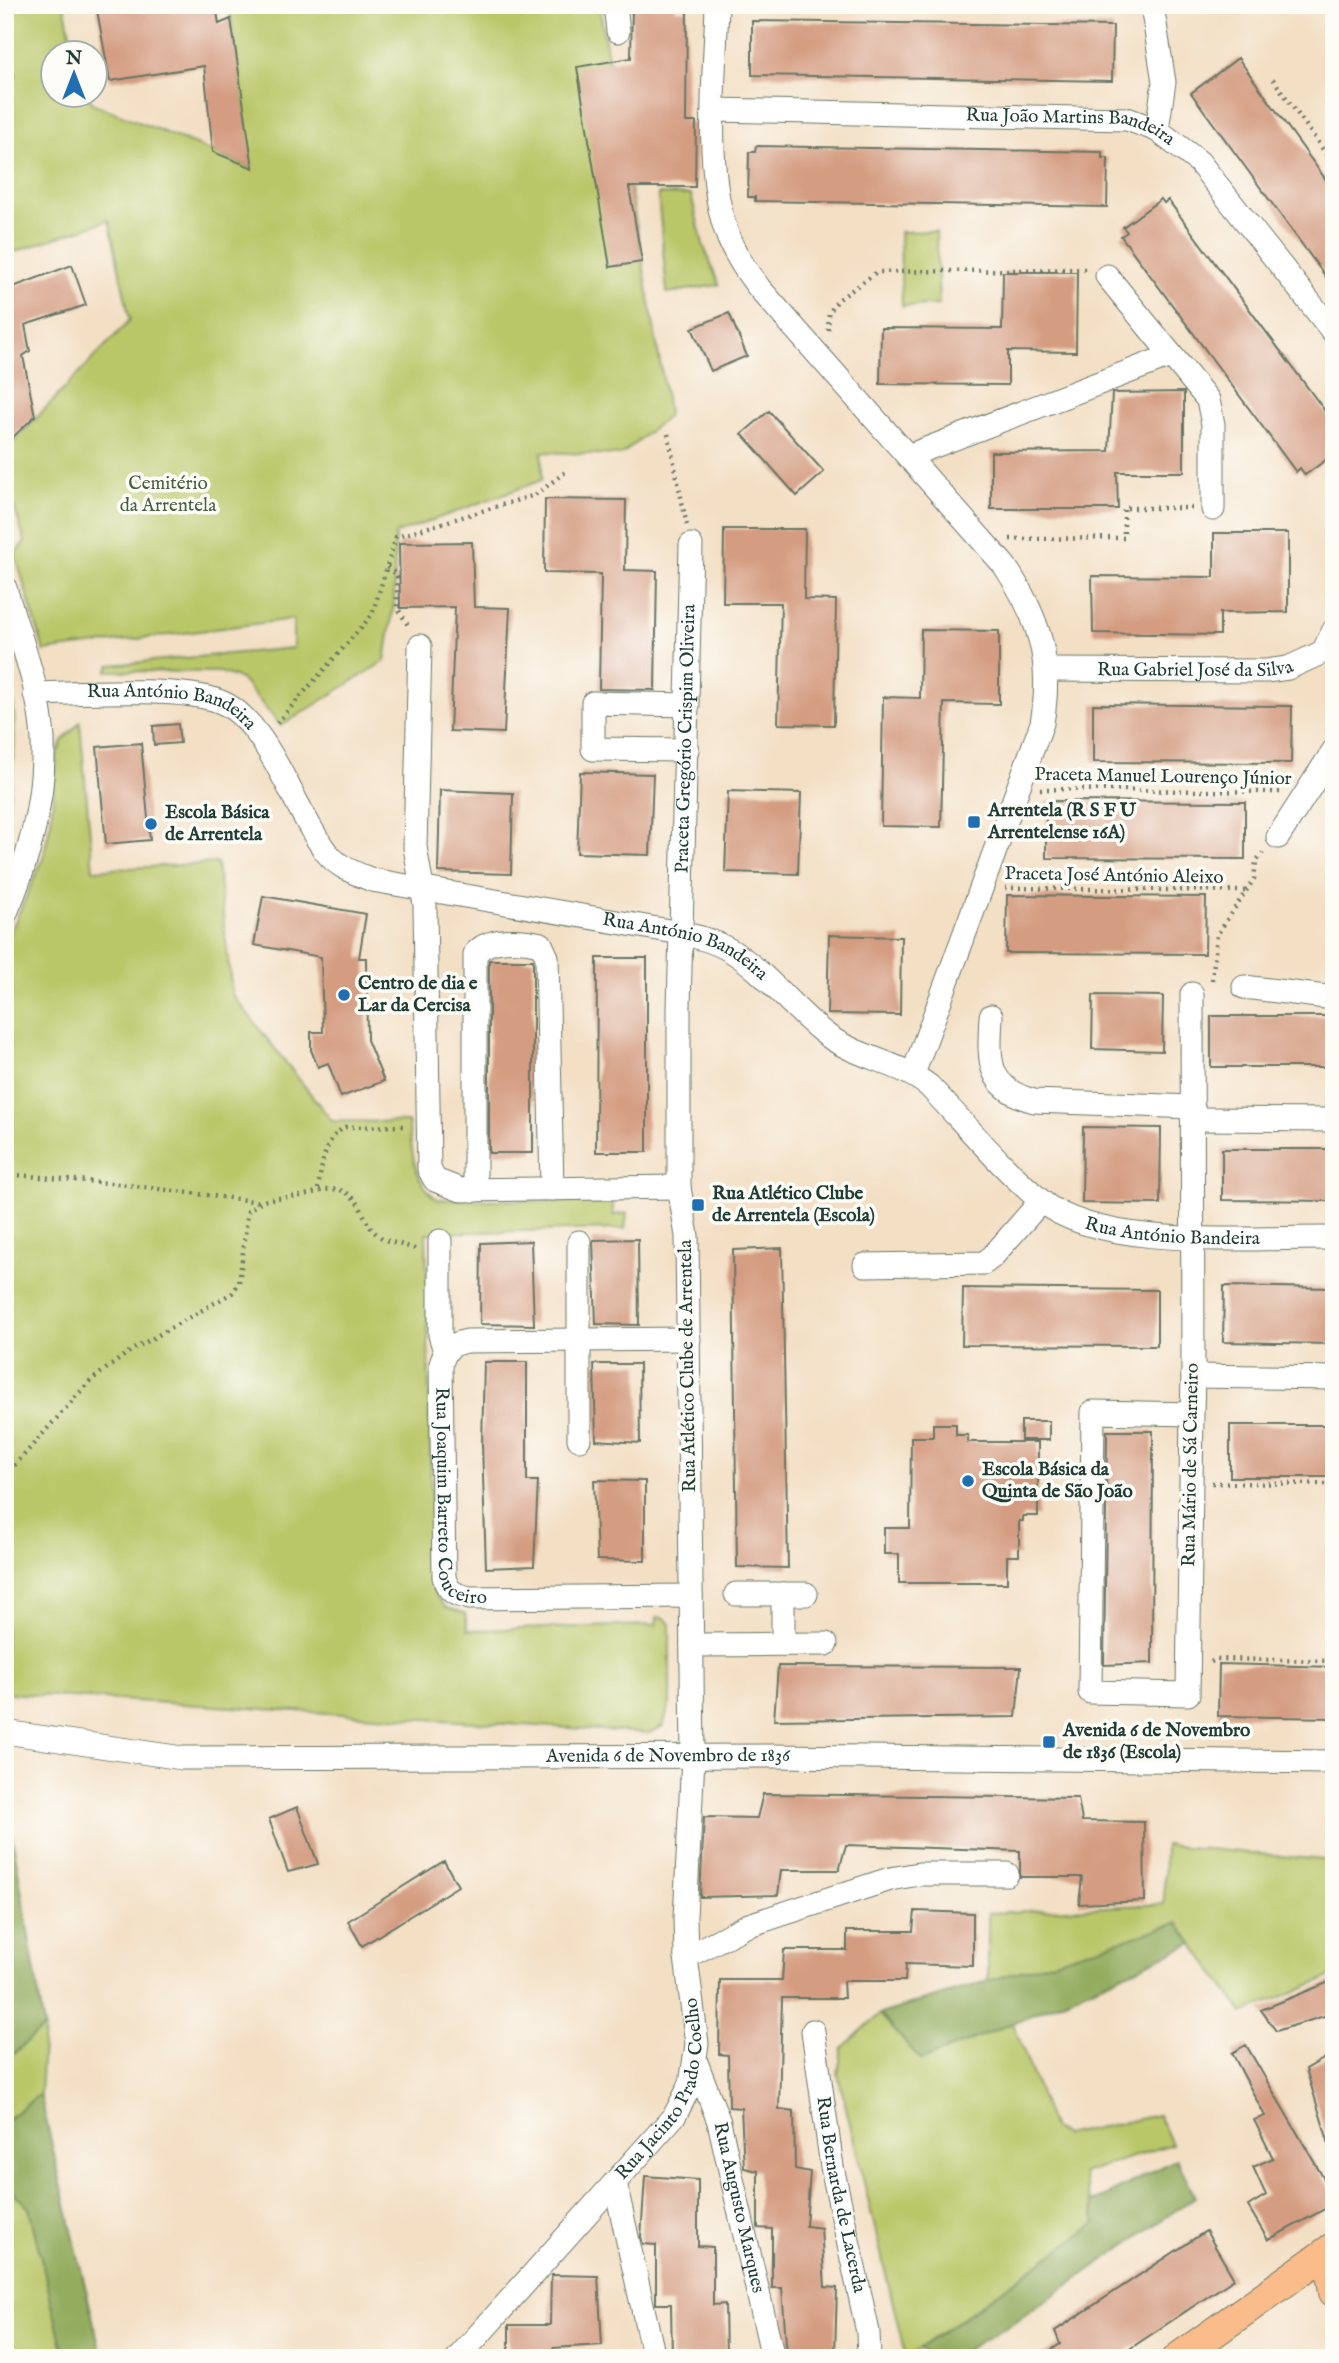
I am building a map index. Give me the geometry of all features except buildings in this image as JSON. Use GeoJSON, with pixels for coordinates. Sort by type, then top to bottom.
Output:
{"type":"FeatureCollection","features":[{"type":"Feature","properties":{"kind":"main road"},"geometry":{"type":"LineString","coordinates":[[1178,2358],[1334,2247]]}},
{"type":"Feature","properties":{"kind":"main road"},"geometry":{"type":"LineString","coordinates":[[1334,2262],[1331,2272],[1334,2292]]}},
{"type":"Feature","properties":{"kind":"street"},"geometry":{"type":"LineString","coordinates":[[615,5],[618,31]]}},
{"type":"Feature","properties":{"kind":"street"},"geometry":{"type":"LineString","coordinates":[[717,5],[717,195],[730,242],[760,289],[981,539],[1025,595],[1038,627],[1046,670],[1042,723],[913,1074]]}},
{"type":"Feature","properties":{"kind":"street"},"geometry":{"type":"LineString","coordinates":[[1152,5],[1164,82],[1157,130]]}},
{"type":"Feature","properties":{"kind":"street","name":"Rua João Martins Bandeira"},"geometry":{"type":"LineString","coordinates":[[715,110],[1127,119],[1157,130],[1199,162],[1334,333]]}},
{"type":"Feature","properties":{"kind":"street"},"geometry":{"type":"LineString","coordinates":[[1107,275],[1208,400],[1212,411],[1213,509]]}},
{"type":"Feature","properties":{"kind":"street"},"geometry":{"type":"LineString","coordinates":[[908,456],[1170,356]]}},
{"type":"Feature","properties":{"kind":"street","name":"Praceta Gregório Crispim Oliveira"},"geometry":{"type":"LineString","coordinates":[[681,933],[691,545]]}},
{"type":"Feature","properties":{"kind":"street"},"geometry":{"type":"LineString","coordinates":[[5,588],[35,694],[43,738],[34,833],[26,864],[5,915]]}},
{"type":"Feature","properties":{"kind":"street"},"geometry":{"type":"LineString","coordinates":[[1328,658],[1334,630]]}},
{"type":"Feature","properties":{"kind":"street"},"geometry":{"type":"LineString","coordinates":[[420,646],[415,848],[424,890],[427,1158],[435,1180],[448,1188],[475,1190],[679,1187]]}},
{"type":"Feature","properties":{"kind":"street","name":"Rua Gabriel José da Silva"},"geometry":{"type":"LineString","coordinates":[[1046,670],[1266,671],[1328,658]]}},
{"type":"Feature","properties":{"kind":"street","name":"Rua António Bandeira"},"geometry":{"type":"LineString","coordinates":[[35,694],[191,695],[224,703],[240,713],[257,733],[327,854],[346,870],[372,880],[681,933],[709,940],[729,950],[828,1036],[853,1050],[913,1074],[1041,1201],[1077,1223],[1100,1230],[1193,1237],[1334,1238]]}},
{"type":"Feature","properties":{"kind":"street"},"geometry":{"type":"LineString","coordinates":[[687,750],[593,749],[593,704],[688,705]]}},
{"type":"Feature","properties":{"kind":"street"},"geometry":{"type":"LineString","coordinates":[[1278,837],[1334,750]]}},
{"type":"Feature","properties":{"kind":"street","name":"Rua Atlético Clube de Arrentela"},"geometry":{"type":"LineString","coordinates":[[681,933],[679,1187],[687,1236],[693,1757]]}},
{"type":"Feature","properties":{"kind":"street"},"geometry":{"type":"LineString","coordinates":[[475,1190],[475,954],[481,946],[491,942],[541,944],[547,957],[552,1189]]}},
{"type":"Feature","properties":{"kind":"street"},"geometry":{"type":"LineString","coordinates":[[1244,987],[1334,998]]}},
{"type":"Feature","properties":{"kind":"street","name":"Rua Mário de Sá Carneiro"},"geometry":{"type":"LineString","coordinates":[[1189,1684],[1193,1376],[1192,994]]}},
{"type":"Feature","properties":{"kind":"street"},"geometry":{"type":"LineString","coordinates":[[991,1016],[989,1057],[994,1073],[1003,1087],[1017,1096],[1034,1101],[1334,1120]]}},
{"type":"Feature","properties":{"kind":"street"},"geometry":{"type":"LineString","coordinates":[[865,1265],[984,1263],[1041,1201]]}},
{"type":"Feature","properties":{"kind":"street","name":"Rua Joaquim Barreto Couceiro"},"geometry":{"type":"LineString","coordinates":[[440,1241],[440,1335],[445,1350],[441,1364],[444,1577],[447,1588],[455,1595],[470,1598],[691,1596]]}},
{"type":"Feature","properties":{"kind":"street"},"geometry":{"type":"LineString","coordinates":[[579,1242],[579,1439]]}},
{"type":"Feature","properties":{"kind":"street","name":"Rua Joaquim Barreto Couceiro"},"geometry":{"type":"LineString","coordinates":[[445,1350],[455,1343],[467,1341],[689,1339]]}},
{"type":"Feature","properties":{"kind":"street"},"geometry":{"type":"LineString","coordinates":[[1193,1376],[1334,1378]]}},
{"type":"Feature","properties":{"kind":"street"},"geometry":{"type":"LineString","coordinates":[[1189,1684],[1090,1692],[1094,1412],[1192,1414]]}},
{"type":"Feature","properties":{"kind":"street"},"geometry":{"type":"LineString","coordinates":[[736,1594],[806,1594]]}},
{"type":"Feature","properties":{"kind":"street"},"geometry":{"type":"LineString","coordinates":[[783,1594],[783,1644]]}},
{"type":"Feature","properties":{"kind":"street"},"geometry":{"type":"LineString","coordinates":[[692,1645],[826,1644]]}},
{"type":"Feature","properties":{"kind":"street","name":"Avenida 6 de Novembro de 1836"},"geometry":{"type":"LineString","coordinates":[[5,1732],[182,1758],[693,1757],[1334,1762]]}},
{"type":"Feature","properties":{"kind":"street","name":"Rua Jacinto Prado Coelho"},"geometry":{"type":"LineString","coordinates":[[457,2358],[675,2115],[691,2084],[697,2043],[686,1956],[693,1757]]}},
{"type":"Feature","properties":{"kind":"street"},"geometry":{"type":"LineString","coordinates":[[686,1956],[746,1926],[890,1879],[919,1874],[1007,1874]]}},
{"type":"Feature","properties":{"kind":"street","name":"Rua Bernarda de Lacerda"},"geometry":{"type":"LineString","coordinates":[[813,2031],[832,2167],[869,2332],[869,2358]]}},
{"type":"Feature","properties":{"kind":"street","name":"Rua Augusto Marques"},"geometry":{"type":"LineString","coordinates":[[696,2062],[719,2122],[773,2358]]}},
{"type":"Feature","properties":{"kind":"street"},"geometry":{"type":"LineString","coordinates":[[615,2183],[647,2353]]}},
{"type":"Feature","properties":{"kind":"path"},"geometry":{"type":"LineString","coordinates":[[1273,79],[1334,165]]}},
{"type":"Feature","properties":{"kind":"path"},"geometry":{"type":"LineString","coordinates":[[825,362],[829,313],[838,300],[877,272],[1088,269],[1107,275]]}},
{"type":"Feature","properties":{"kind":"path"},"geometry":{"type":"LineString","coordinates":[[668,434],[691,545]]}},
{"type":"Feature","properties":{"kind":"path"},"geometry":{"type":"LineString","coordinates":[[293,703],[372,615],[396,537],[535,495],[568,470]]}},
{"type":"Feature","properties":{"kind":"path"},"geometry":{"type":"LineString","coordinates":[[981,539],[1124,538],[1124,508],[1213,509]]}},
{"type":"Feature","properties":{"kind":"path"},"geometry":{"type":"LineString","coordinates":[[387,567],[397,575],[397,607]]}},
{"type":"Feature","properties":{"kind":"path","name":"Praceta Manuel Lourenço Júnior"},"geometry":{"type":"LineString","coordinates":[[1018,789],[1306,793]]}},
{"type":"Feature","properties":{"kind":"path"},"geometry":{"type":"LineString","coordinates":[[1192,994],[1211,988],[1217,935],[1254,879],[1256,861],[1278,837]]}},
{"type":"Feature","properties":{"kind":"path","name":"Praceta José António Aleixo"},"geometry":{"type":"LineString","coordinates":[[982,888],[1246,891]]}},
{"type":"Feature","properties":{"kind":"path"},"geometry":{"type":"LineString","coordinates":[[318,1189],[326,1148],[336,1132],[345,1127],[426,1125]]}},
{"type":"Feature","properties":{"kind":"path"},"geometry":{"type":"LineString","coordinates":[[5,1174],[120,1184],[261,1202],[303,1196],[318,1189],[339,1190],[351,1195],[363,1211],[364,1221],[369,1228],[390,1243],[415,1249],[440,1272]]}},
{"type":"Feature","properties":{"kind":"path"},"geometry":{"type":"LineString","coordinates":[[5,1476],[92,1380],[132,1350],[232,1293],[239,1283],[248,1211],[261,1202]]}},
{"type":"Feature","properties":{"kind":"path"},"geometry":{"type":"LineString","coordinates":[[1191,1483],[1334,1484]]}},
{"type":"Feature","properties":{"kind":"path"},"geometry":{"type":"LineString","coordinates":[[1189,1684],[1217,1659],[1334,1661]]}},
{"type":"Feature","properties":{"kind":"green space","name":"Cemitério da Arrentela"},"geometry":{"type":"Polygon","coordinates":[[[5,5],[64,5],[71,38],[38,38],[38,108],[104,108],[252,168],[229,5],[599,5],[668,410],[667,417],[621,455],[542,452],[542,480],[395,534],[394,603],[385,661],[281,726],[241,679],[220,672],[107,671],[110,665],[293,648],[293,619],[44,651],[15,554],[25,542],[5,478],[5,451],[130,320],[109,220],[5,255],[5,107],[16,74],[5,71],[5,5]]]}},
{"type":"Feature","properties":{"kind":"green space"},"geometry":{"type":"Polygon","coordinates":[[[658,194],[691,195],[703,244],[719,285],[667,293],[658,194]]]}},
{"type":"Feature","properties":{"kind":"green space"},"geometry":{"type":"Polygon","coordinates":[[[936,231],[939,305],[902,306],[900,232],[936,231]]]}},
{"type":"Feature","properties":{"kind":"green space"},"geometry":{"type":"Polygon","coordinates":[[[12,683],[14,757],[5,831],[5,684],[12,683]]]}},
{"type":"Feature","properties":{"kind":"green space"},"geometry":{"type":"Polygon","coordinates":[[[80,722],[93,870],[217,863],[232,994],[332,1121],[408,1122],[418,1174],[429,1192],[437,1199],[613,1202],[613,1215],[627,1213],[625,1229],[426,1233],[433,1591],[445,1607],[465,1613],[468,1630],[656,1625],[657,1617],[665,1618],[670,1624],[670,1703],[663,1726],[649,1733],[5,1693],[5,944],[43,859],[51,821],[57,754],[62,741],[80,722]]]}},
{"type":"Feature","properties":{"kind":"green space"},"geometry":{"type":"Polygon","coordinates":[[[5,1792],[44,2027],[5,2061],[5,1792]]]}},
{"type":"Feature","properties":{"kind":"green space"},"geometry":{"type":"Polygon","coordinates":[[[1165,1845],[1334,1861],[1334,1975],[1243,2013],[1178,1923],[988,1984],[988,1913],[1164,1904],[1165,1845]]]}},
{"type":"Feature","properties":{"kind":"green space"},"geometry":{"type":"Polygon","coordinates":[[[1178,1923],[1193,1943],[1013,2023],[921,2060],[880,2014],[1178,1923]]]}},
{"type":"Feature","properties":{"kind":"green space"},"geometry":{"type":"Polygon","coordinates":[[[880,2014],[921,2060],[1013,2023],[1053,2129],[1064,2135],[1158,2115],[1172,2144],[1083,2173],[1096,2223],[906,2358],[838,2074],[842,2048],[880,2014]]]}},
{"type":"Feature","properties":{"kind":"green space"},"geometry":{"type":"Polygon","coordinates":[[[44,2027],[40,2094],[5,2121],[5,2059],[44,2027]]]}},
{"type":"Feature","properties":{"kind":"green space"},"geometry":{"type":"Polygon","coordinates":[[[40,2094],[102,2358],[65,2358],[29,2208],[12,2191],[5,2196],[5,2121],[40,2094]]]}},
{"type":"Feature","properties":{"kind":"green space"},"geometry":{"type":"Polygon","coordinates":[[[1177,2159],[1195,2197],[1019,2319],[953,2358],[935,2358],[919,2349],[1096,2223],[1091,2203],[1177,2159]]]}},
{"type":"Feature","properties":{"kind":"green space"},"geometry":{"type":"Polygon","coordinates":[[[12,2190],[29,2208],[65,2358],[5,2358],[5,2196],[12,2190]]]}},
{"type":"Feature","properties":{"kind":"place","name":"Arrentela (R S F U Arrentelense 16A)"},"geometry":{"type":"Point","coordinates":[974,822]}},
{"type":"Feature","properties":{"kind":"place","name":"Escola Básica de Arrentela"},"geometry":{"type":"Point","coordinates":[151,824]}},
{"type":"Feature","properties":{"kind":"place","name":"Centro de dia e Lar da Cercisa"},"geometry":{"type":"Point","coordinates":[344,995]}},
{"type":"Feature","properties":{"kind":"place","name":"Rua Atlético Clube de Arrentela (Escola)"},"geometry":{"type":"Point","coordinates":[698,1205]}},
{"type":"Feature","properties":{"kind":"place","name":"Escola Básica da Quinta de São João"},"geometry":{"type":"Point","coordinates":[968,1481]}},
{"type":"Feature","properties":{"kind":"place","name":"Avenida 6 de Novembro de 1836 (Escola)"},"geometry":{"type":"Point","coordinates":[1049,1742]}}]}
